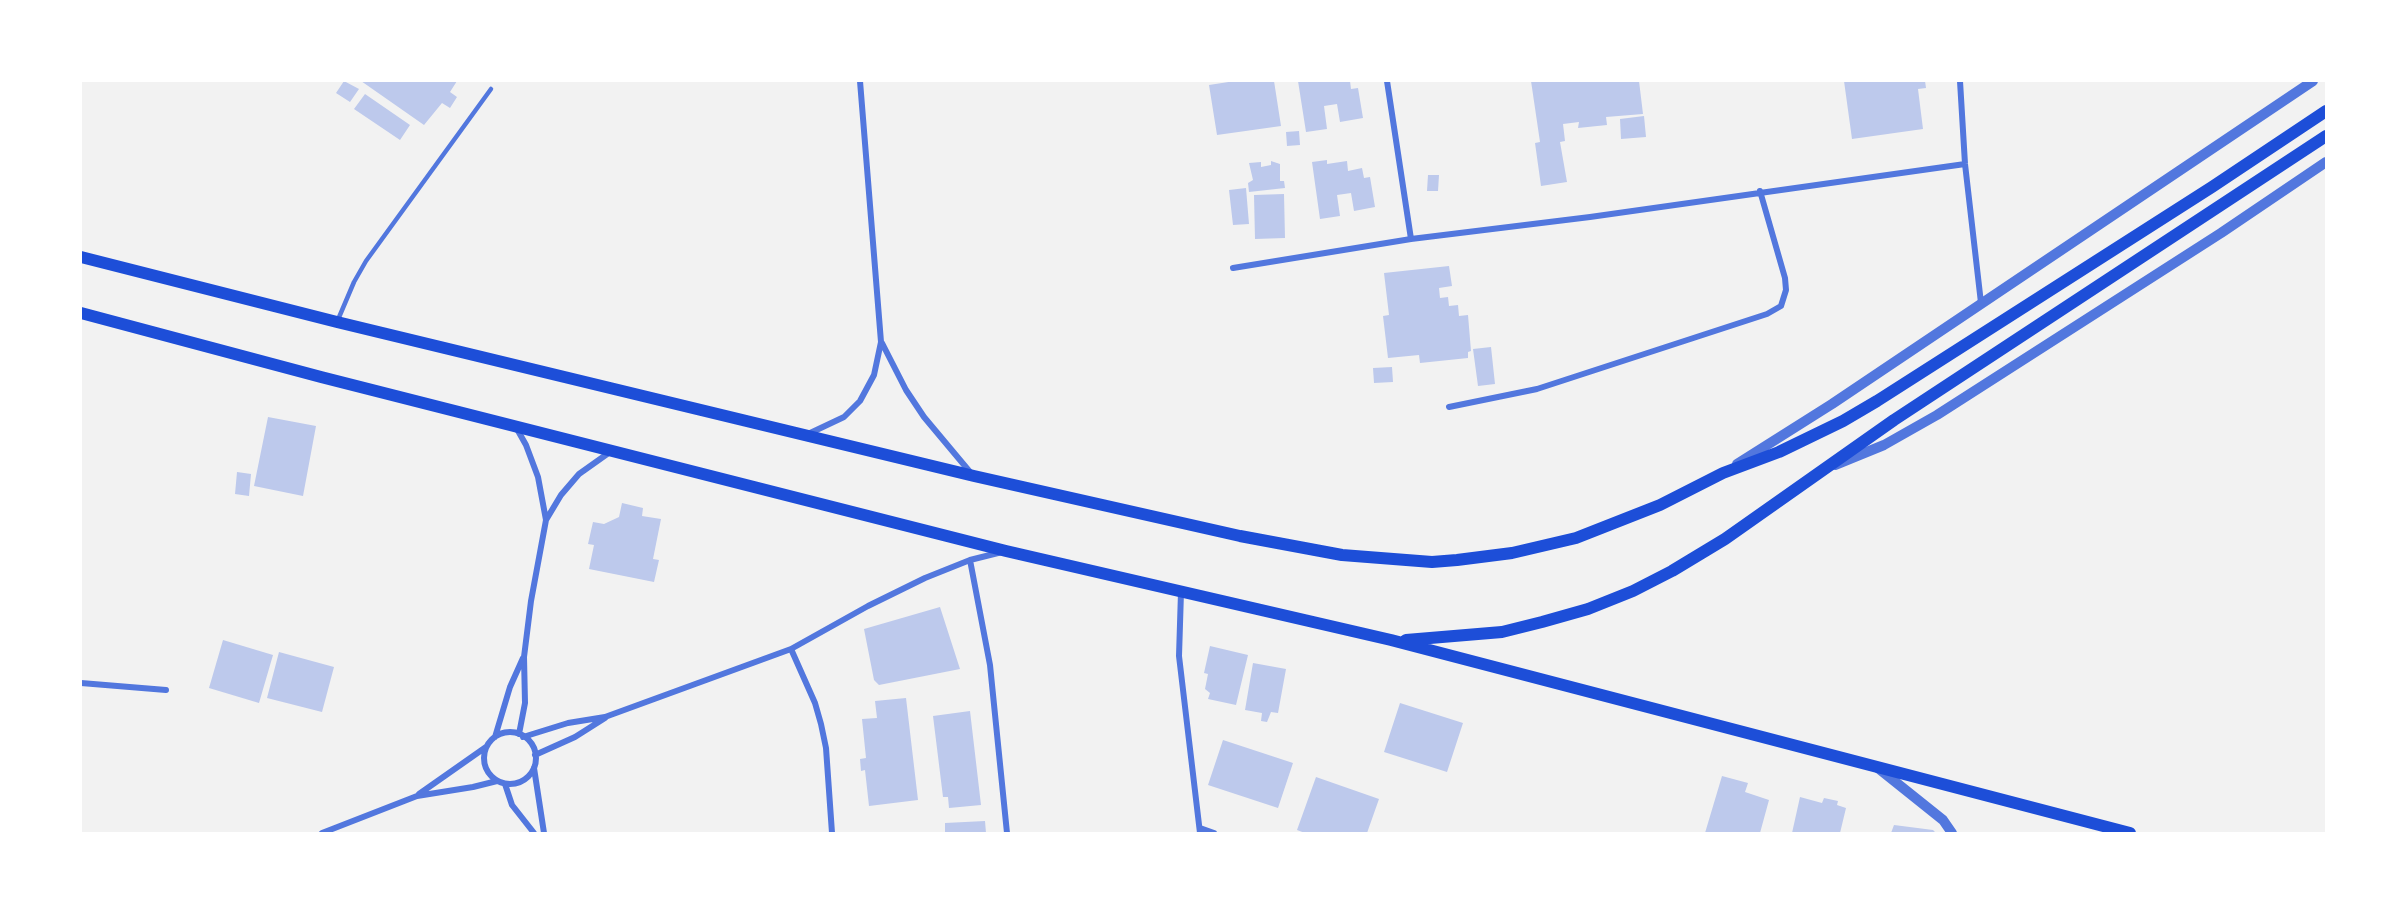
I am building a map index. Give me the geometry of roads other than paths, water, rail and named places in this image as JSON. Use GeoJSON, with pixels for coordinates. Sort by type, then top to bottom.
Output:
{"type":"FeatureCollection","features":[{"type":"Feature","properties":{"kind":"main road"},"geometry":{"type":"LineString","coordinates":[[81,257],[337,322],[974,476],[1240,536],[1319,551],[1432,562],[1494,556],[1576,538],[1660,505],[1723,473],[1779,452],[1843,421],[1981,335],[2326,111]]}},
{"type":"Feature","properties":{"kind":"main road"},"geometry":{"type":"LineString","coordinates":[[1391,640],[1502,632],[1588,609],[1634,591],[1725,539],[1821,470],[1991,356],[2326,136]]}},
{"type":"Feature","properties":{"kind":"main road"},"geometry":{"type":"LineString","coordinates":[[81,313],[1006,551],[1391,640],[2130,833]]}},
{"type":"Feature","properties":{"kind":"street"},"geometry":{"type":"LineString","coordinates":[[805,435],[844,417],[860,401],[874,375],[881,342],[860,81]]}},
{"type":"Feature","properties":{"kind":"street"},"geometry":{"type":"LineString","coordinates":[[1387,81],[1411,239]]}},
{"type":"Feature","properties":{"kind":"street"},"geometry":{"type":"LineString","coordinates":[[1960,81],[1965,164],[1981,303]]}},
{"type":"Feature","properties":{"kind":"street"},"geometry":{"type":"LineString","coordinates":[[1723,473],[1832,404],[2313,81]]}},
{"type":"Feature","properties":{"kind":"street"},"geometry":{"type":"LineString","coordinates":[[1821,470],[1906,435],[2211,239],[2326,162]]}},
{"type":"Feature","properties":{"kind":"street"},"geometry":{"type":"LineString","coordinates":[[1233,268],[1411,239],[1590,217],[1965,164]]}},
{"type":"Feature","properties":{"kind":"street"},"geometry":{"type":"LineString","coordinates":[[1449,407],[1537,389],[1767,314],[1782,306],[1786,290],[1785,279],[1760,192]]}},
{"type":"Feature","properties":{"kind":"street"},"geometry":{"type":"LineString","coordinates":[[881,342],[906,390],[924,417],[974,476]]}},
{"type":"Feature","properties":{"kind":"street"},"geometry":{"type":"LineString","coordinates":[[515,426],[526,445],[538,477],[546,520]]}},
{"type":"Feature","properties":{"kind":"street"},"geometry":{"type":"LineString","coordinates":[[521,736],[525,704],[524,657],[531,601],[546,520],[561,495],[579,474],[613,450]]}},
{"type":"Feature","properties":{"kind":"street"},"geometry":{"type":"LineString","coordinates":[[417,796],[503,733],[521,736],[577,721],[605,717],[791,649],[868,606],[925,578],[970,560],[1006,551]]}},
{"type":"Feature","properties":{"kind":"street"},"geometry":{"type":"LineString","coordinates":[[970,560],[990,665],[1006,833]]}},
{"type":"Feature","properties":{"kind":"street"},"geometry":{"type":"LineString","coordinates":[[1181,592],[1179,656],[1200,831],[1214,833]]}},
{"type":"Feature","properties":{"kind":"street"},"geometry":{"type":"LineString","coordinates":[[791,649],[815,703],[821,724],[826,748],[832,833]]}},
{"type":"Feature","properties":{"kind":"street"},"geometry":{"type":"LineString","coordinates":[[495,737],[510,687],[524,657]]}},
{"type":"Feature","properties":{"kind":"street"},"geometry":{"type":"LineString","coordinates":[[81,683],[166,690]]}},
{"type":"Feature","properties":{"kind":"street"},"geometry":{"type":"LineString","coordinates":[[535,755],[590,729],[605,717]]}},
{"type":"Feature","properties":{"kind":"street"},"geometry":{"type":"LineString","coordinates":[[521,736],[533,748],[535,755],[534,767],[544,833]]}},
{"type":"Feature","properties":{"kind":"street"},"geometry":{"type":"LineString","coordinates":[[486,747],[485,766],[489,774],[497,781],[512,784],[525,779],[534,767]]}},
{"type":"Feature","properties":{"kind":"street"},"geometry":{"type":"LineString","coordinates":[[1876,766],[1942,820],[1952,833]]}},
{"type":"Feature","properties":{"kind":"street"},"geometry":{"type":"LineString","coordinates":[[322,833],[417,796],[497,781]]}},
{"type":"Feature","properties":{"kind":"street"},"geometry":{"type":"LineString","coordinates":[[505,784],[512,805],[534,833]]}},
{"type":"Feature","properties":{"kind":"lane"},"geometry":{"type":"LineString","coordinates":[[337,322],[354,282],[366,261],[491,89]]}}]}
